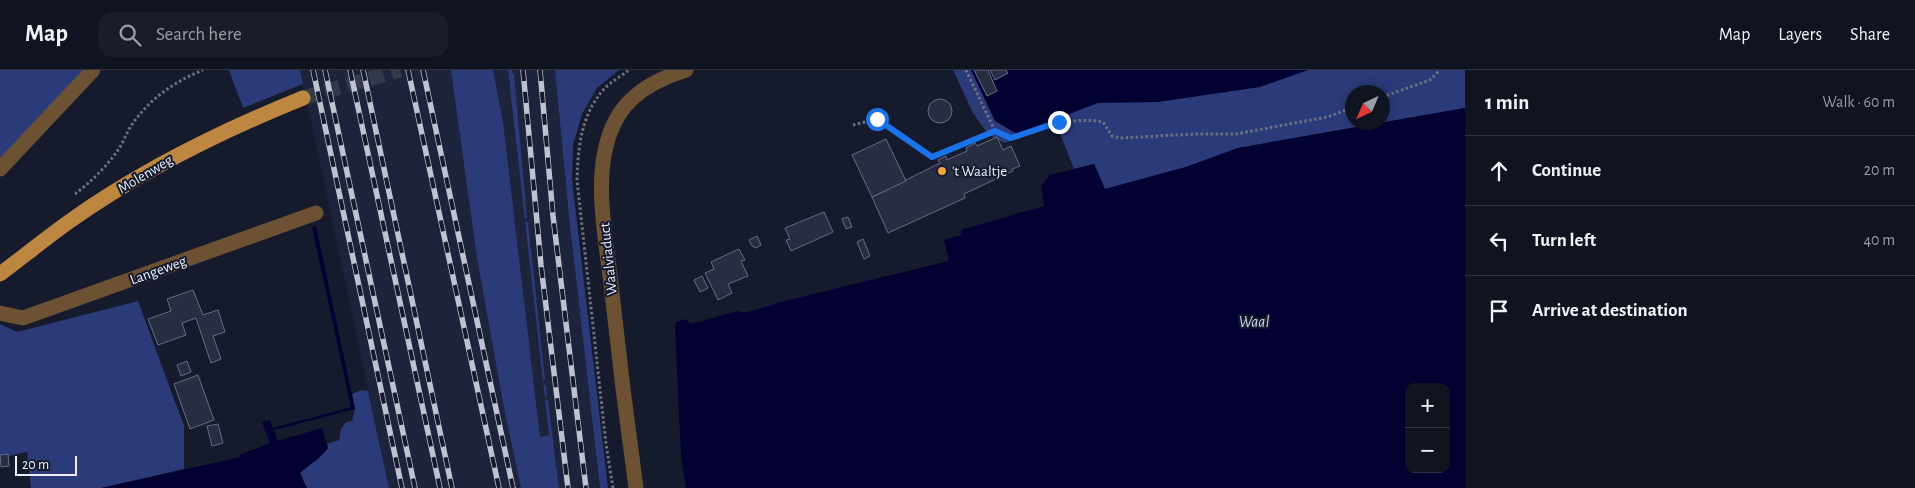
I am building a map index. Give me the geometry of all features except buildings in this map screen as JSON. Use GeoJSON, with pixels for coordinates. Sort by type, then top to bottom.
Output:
{"type":"FeatureCollection","features":[{"type":"Feature","properties":{"kind":"main road","name":"Molenweg"},"geometry":{"type":"LineString","coordinates":[[0,274],[71,220],[145,173],[249,120],[303,98]]}},
{"type":"Feature","properties":{"kind":"street"},"geometry":{"type":"LineString","coordinates":[[0,169],[93,70]]}},
{"type":"Feature","properties":{"kind":"street","name":"Waalviaduct"},"geometry":{"type":"LineString","coordinates":[[636,488],[602,199],[602,162],[611,128],[625,104],[645,87],[670,75],[686,70]]}},
{"type":"Feature","properties":{"kind":"street","name":"Langeweg"},"geometry":{"type":"LineString","coordinates":[[0,312],[23,318],[316,213]]}},
{"type":"Feature","properties":{"kind":"path","name":"Molenweg"},"geometry":{"type":"LineString","coordinates":[[70,197],[119,150],[131,126],[149,104],[184,77],[203,70]]}},
{"type":"Feature","properties":{"kind":"path"},"geometry":{"type":"LineString","coordinates":[[966,70],[995,131],[1011,138],[1059,122],[1089,119],[1103,122],[1112,136],[1120,138],[1236,134],[1327,117],[1345,111]]}},
{"type":"Feature","properties":{"kind":"path"},"geometry":{"type":"LineString","coordinates":[[1390,94],[1430,80],[1440,70]]}},
{"type":"Feature","properties":{"kind":"path"},"geometry":{"type":"LineString","coordinates":[[853,125],[877,119],[932,157],[995,131]]}},
{"type":"Feature","properties":{"kind":"shaded area"},"geometry":{"type":"Polygon","coordinates":[[[0,70],[98,70],[0,161],[0,70]]]}},
{"type":"Feature","properties":{"kind":"shaded area"},"geometry":{"type":"Polygon","coordinates":[[[229,70],[300,70],[303,84],[243,108],[229,70]]]}},
{"type":"Feature","properties":{"kind":"shaded area"},"geometry":{"type":"Polygon","coordinates":[[[300,70],[555,70],[569,217],[600,488],[389,488],[300,70]]]}},
{"type":"Feature","properties":{"kind":"shaded area"},"geometry":{"type":"Polygon","coordinates":[[[451,70],[493,70],[503,122],[540,437],[549,435],[525,222],[528,222],[545,379],[543,380],[544,385],[546,385],[547,396],[545,397],[548,400],[559,488],[521,488],[504,408],[477,258],[451,70]]]}},
{"type":"Feature","properties":{"kind":"shaded area"},"geometry":{"type":"Polygon","coordinates":[[[508,70],[512,70],[514,74],[527,218],[525,221],[508,70]]]}},
{"type":"Feature","properties":{"kind":"shaded area"},"geometry":{"type":"Polygon","coordinates":[[[555,70],[619,70],[597,88],[582,114],[573,145],[572,180],[608,488],[600,488],[569,217],[555,70]]]}},
{"type":"Feature","properties":{"kind":"shaded area"},"geometry":{"type":"Polygon","coordinates":[[[953,70],[1465,70],[1465,108],[1390,121],[1390,85],[1345,85],[1345,129],[1238,148],[1186,167],[1105,189],[1094,164],[1074,169],[1057,126],[1004,143],[988,134],[973,113],[953,70]]]}},
{"type":"Feature","properties":{"kind":"shaded area"},"geometry":{"type":"Polygon","coordinates":[[[138,301],[184,426],[184,469],[101,488],[31,488],[27,452],[0,458],[0,324],[17,332],[138,301]]]}},
{"type":"Feature","properties":{"kind":"shaded area"},"geometry":{"type":"Polygon","coordinates":[[[361,390],[368,391],[389,488],[307,488],[300,473],[325,452],[328,448],[327,444],[339,440],[341,429],[346,422],[352,421],[355,409],[352,394],[361,390]]]}},
{"type":"Feature","properties":{"kind":"water"},"geometry":{"type":"Polygon","coordinates":[[[971,70],[1308,70],[1260,87],[1158,102],[1098,103],[1017,134],[995,121],[971,70]]]}},
{"type":"Feature","properties":{"kind":"water","name":"Waal"},"geometry":{"type":"Polygon","coordinates":[[[1465,108],[1465,488],[686,488],[681,456],[676,322],[686,319],[691,324],[738,311],[744,313],[789,300],[949,261],[944,240],[962,235],[961,230],[1044,206],[1041,186],[1050,175],[1094,164],[1105,189],[1186,167],[1238,148],[1345,129],[1390,130],[1390,121],[1465,108]]]}},
{"type":"Feature","properties":{"kind":"water"},"geometry":{"type":"Polygon","coordinates":[[[316,226],[355,409],[274,430],[278,441],[322,428],[328,448],[318,459],[300,473],[307,488],[101,488],[241,457],[239,455],[270,443],[262,422],[270,420],[273,428],[351,407],[312,227],[316,226]]]}},
{"type":"Feature","properties":{"kind":"tunnel"},"geometry":{"type":"LineString","coordinates":[[303,98],[400,70]]}},
{"type":"Feature","properties":{"kind":"railway"},"geometry":{"type":"LineString","coordinates":[[313,70],[402,488]]}},
{"type":"Feature","properties":{"kind":"railway"},"geometry":{"type":"LineString","coordinates":[[325,70],[415,488]]}},
{"type":"Feature","properties":{"kind":"railway"},"geometry":{"type":"LineString","coordinates":[[350,70],[440,488]]}},
{"type":"Feature","properties":{"kind":"railway"},"geometry":{"type":"LineString","coordinates":[[363,70],[452,488]]}},
{"type":"Feature","properties":{"kind":"railway"},"geometry":{"type":"LineString","coordinates":[[408,70],[499,488]]}},
{"type":"Feature","properties":{"kind":"railway"},"geometry":{"type":"LineString","coordinates":[[423,70],[513,488]]}},
{"type":"Feature","properties":{"kind":"railway"},"geometry":{"type":"LineString","coordinates":[[523,70],[541,265],[568,488]]}},
{"type":"Feature","properties":{"kind":"railway"},"geometry":{"type":"LineString","coordinates":[[540,70],[553,216],[586,488]]}},
{"type":"Feature","properties":{"kind":"place","name":"'t Waaltje"},"geometry":{"type":"Point","coordinates":[942,171]}},
{"type":"Feature","properties":{"kind":"route"},"geometry":{"type":"LineString","coordinates":[[877,119],[932,157],[995,131],[1011,138],[1059,122]]}}]}
